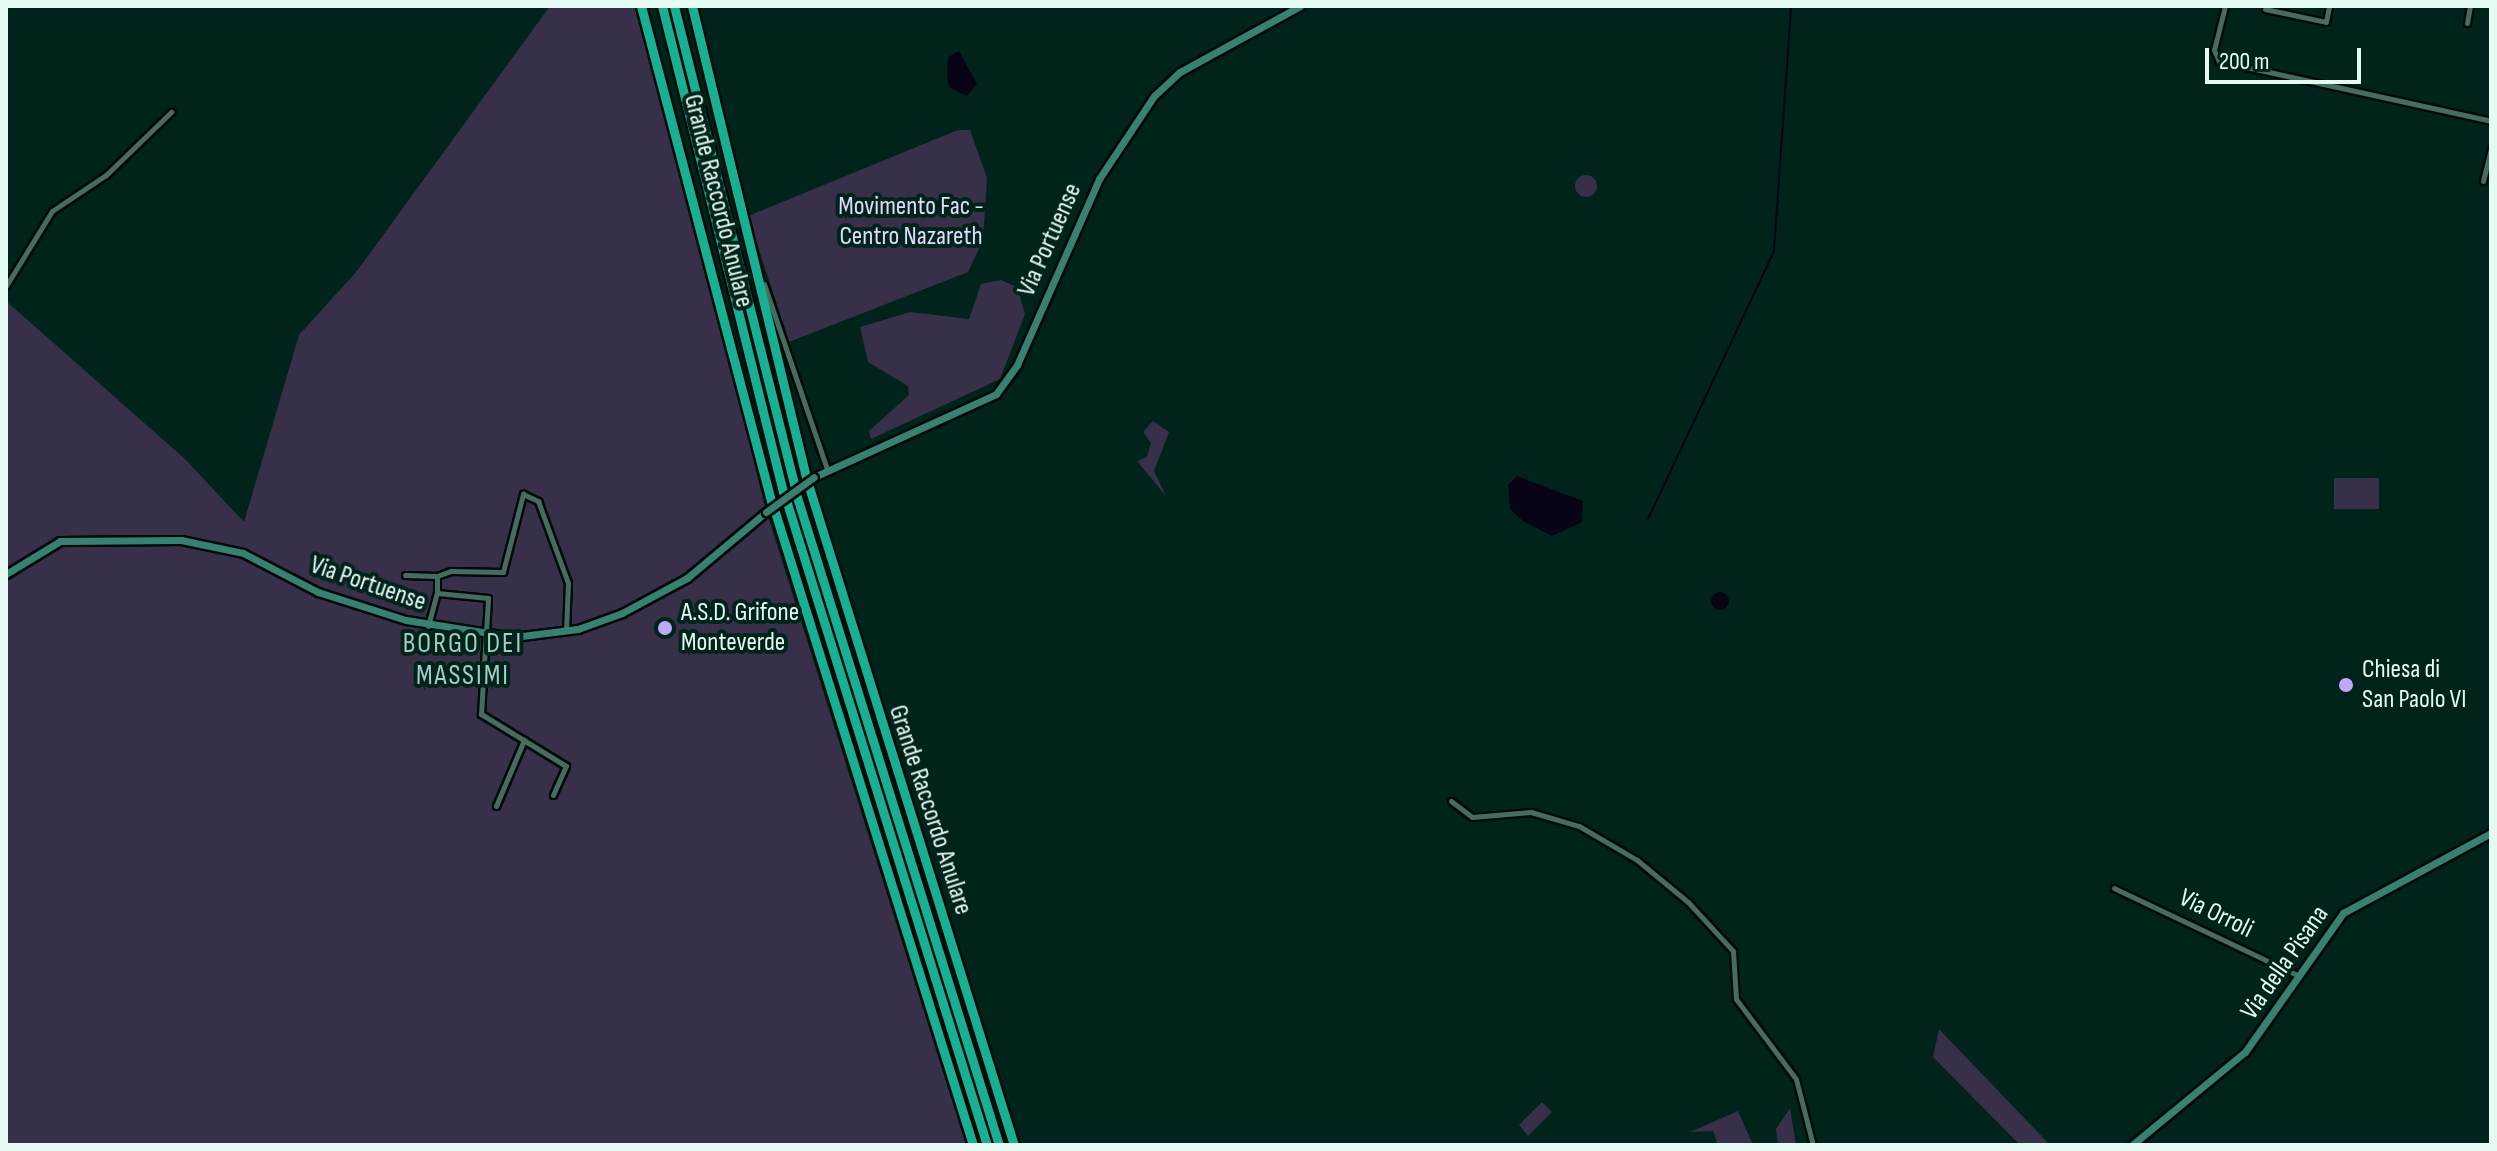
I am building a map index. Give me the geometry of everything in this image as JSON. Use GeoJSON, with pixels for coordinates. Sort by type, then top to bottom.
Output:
{"type":"FeatureCollection","features":[{"type":"Feature","properties":{"kind":"highway","name":"Grande Raccordo Anulare"},"geometry":{"type":"LineString","coordinates":[[641,6],[771,501]]}},
{"type":"Feature","properties":{"kind":"highway","name":"Grande Raccordo Anulare"},"geometry":{"type":"LineString","coordinates":[[662,6],[783,492]]}},
{"type":"Feature","properties":{"kind":"highway","name":"Grande Raccordo Anulare"},"geometry":{"type":"LineString","coordinates":[[674,6],[794,485]]}},
{"type":"Feature","properties":{"kind":"highway","name":"Grande Raccordo Anulare"},"geometry":{"type":"LineString","coordinates":[[692,6],[810,477]]}},
{"type":"Feature","properties":{"kind":"highway","name":"Grande Raccordo Anulare"},"geometry":{"type":"LineString","coordinates":[[809,487],[1014,1145]]}},
{"type":"Feature","properties":{"kind":"highway","name":"Grande Raccordo Anulare"},"geometry":{"type":"LineString","coordinates":[[797,497],[999,1145]]}},
{"type":"Feature","properties":{"kind":"highway","name":"Grande Raccordo Anulare"},"geometry":{"type":"LineString","coordinates":[[787,503],[987,1145]]}},
{"type":"Feature","properties":{"kind":"highway"},"geometry":{"type":"LineString","coordinates":[[770,512],[972,1145]]}},
{"type":"Feature","properties":{"kind":"main road","name":"Via Portuense"},"geometry":{"type":"LineString","coordinates":[[6,574],[78,538],[191,542],[243,553],[318,592],[428,626],[489,636],[566,631],[601,623],[687,578],[810,477],[997,392],[1017,365],[1099,179],[1154,96],[1180,72],[1300,6]]}},
{"type":"Feature","properties":{"kind":"main road","name":"Via della Pisana"},"geometry":{"type":"LineString","coordinates":[[2132,1145],[2238,1060],[2355,903],[2491,833]]}},
{"type":"Feature","properties":{"kind":"street"},"geometry":{"type":"LineString","coordinates":[[2225,6],[2214,46],[2218,60],[2491,121]]}},
{"type":"Feature","properties":{"kind":"street"},"geometry":{"type":"LineString","coordinates":[[2265,9],[2326,22],[2329,6]]}},
{"type":"Feature","properties":{"kind":"street"},"geometry":{"type":"LineString","coordinates":[[2467,23],[2470,6]]}},
{"type":"Feature","properties":{"kind":"street"},"geometry":{"type":"LineString","coordinates":[[6,286],[52,211],[106,175],[171,112]]}},
{"type":"Feature","properties":{"kind":"street"},"geometry":{"type":"LineString","coordinates":[[2483,181],[2491,149]]}},
{"type":"Feature","properties":{"kind":"street"},"geometry":{"type":"LineString","coordinates":[[754,247],[827,469]]}},
{"type":"Feature","properties":{"kind":"street"},"geometry":{"type":"LineString","coordinates":[[405,575],[503,572],[523,494],[530,496],[538,501],[568,583],[566,631]]}},
{"type":"Feature","properties":{"kind":"street"},"geometry":{"type":"LineString","coordinates":[[428,626],[437,593],[437,576]]}},
{"type":"Feature","properties":{"kind":"street"},"geometry":{"type":"LineString","coordinates":[[437,593],[488,598],[489,636],[481,714],[566,766],[553,795]]}},
{"type":"Feature","properties":{"kind":"street"},"geometry":{"type":"LineString","coordinates":[[496,806],[524,740]]}},
{"type":"Feature","properties":{"kind":"street"},"geometry":{"type":"LineString","coordinates":[[1451,801],[1471,817],[1531,812],[1579,826],[1629,854],[1688,902],[1733,951],[1736,999],[1796,1079],[1813,1145]]}},
{"type":"Feature","properties":{"kind":"street","name":"Via Orroli"},"geometry":{"type":"LineString","coordinates":[[2114,888],[2300,977]]}},
{"type":"Feature","properties":{"kind":"green space"},"geometry":{"type":"Polygon","coordinates":[[[550,6],[636,6],[654,53],[765,507],[966,1145],[6,1145],[6,301],[185,459],[244,522],[299,335],[357,271],[550,6]]]}},
{"type":"Feature","properties":{"kind":"green space","name":"Movimento Fac - Centro Nazareth"},"geometry":{"type":"Polygon","coordinates":[[[958,130],[970,130],[987,178],[983,240],[968,272],[789,342],[748,216],[958,130]]]}},
{"type":"Feature","properties":{"kind":"green space"},"geometry":{"type":"Polygon","coordinates":[[[1586,175],[1594,178],[1597,186],[1594,194],[1586,197],[1578,194],[1575,186],[1578,178],[1586,175]]]}},
{"type":"Feature","properties":{"kind":"green space"},"geometry":{"type":"Polygon","coordinates":[[[1001,280],[1017,287],[1025,314],[1000,379],[871,439],[869,431],[909,395],[908,386],[868,362],[860,327],[910,312],[969,319],[981,284],[1001,280]]]}},
{"type":"Feature","properties":{"kind":"green space"},"geometry":{"type":"Polygon","coordinates":[[[1153,421],[1169,432],[1154,471],[1166,496],[1137,461],[1147,457],[1151,443],[1143,432],[1153,421]]]}},
{"type":"Feature","properties":{"kind":"green space"},"geometry":{"type":"Polygon","coordinates":[[[2334,478],[2379,478],[2379,509],[2334,509],[2334,478]]]}},
{"type":"Feature","properties":{"kind":"green space"},"geometry":{"type":"Polygon","coordinates":[[[1939,1029],[2050,1145],[2020,1145],[1933,1057],[1939,1029]]]}},
{"type":"Feature","properties":{"kind":"green space"},"geometry":{"type":"Polygon","coordinates":[[[1542,1102],[1552,1112],[1528,1136],[1519,1125],[1542,1102]]]}},
{"type":"Feature","properties":{"kind":"green space"},"geometry":{"type":"Polygon","coordinates":[[[1790,1108],[1796,1145],[1778,1145],[1776,1129],[1790,1108]]]}},
{"type":"Feature","properties":{"kind":"green space"},"geometry":{"type":"Polygon","coordinates":[[[1738,1111],[1753,1145],[1718,1145],[1713,1131],[1690,1132],[1738,1111]]]}},
{"type":"Feature","properties":{"kind":"shaded area"},"geometry":{"type":"Polygon","coordinates":[[[959,51],[977,84],[967,96],[949,87],[948,57],[959,51]]]}},
{"type":"Feature","properties":{"kind":"shaded area"},"geometry":{"type":"Polygon","coordinates":[[[1517,476],[1583,501],[1582,522],[1552,536],[1523,521],[1510,509],[1508,485],[1517,476]]]}},
{"type":"Feature","properties":{"kind":"shaded area"},"geometry":{"type":"Polygon","coordinates":[[[1720,592],[1729,601],[1720,610],[1711,601],[1720,592]]]}},
{"type":"Feature","properties":{"kind":"waterway"},"geometry":{"type":"LineString","coordinates":[[1648,519],[1774,251],[1791,6]]}},
{"type":"Feature","properties":{"kind":"place","name":"A.S.D. Grifone Monteverde"},"geometry":{"type":"Point","coordinates":[665,628]}},
{"type":"Feature","properties":{"kind":"place","name":"Chiesa di San Paolo VI"},"geometry":{"type":"Point","coordinates":[2346,685]}},
{"type":"Feature","properties":{"kind":"district","name":"BORGO DEI MASSIMI"},"geometry":{"type":"Point","coordinates":[463,660]}}]}
